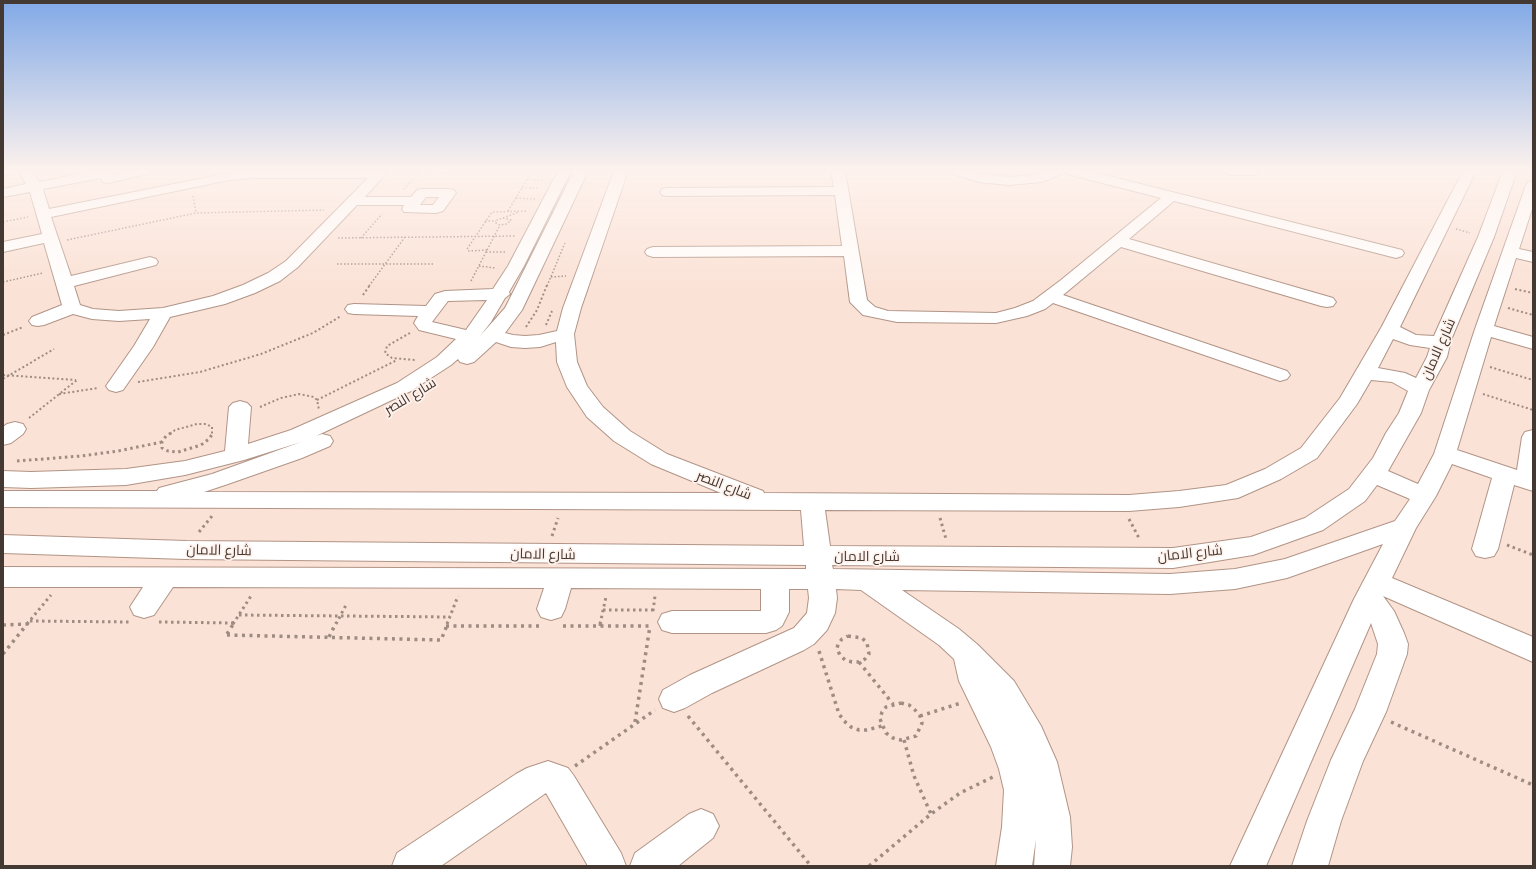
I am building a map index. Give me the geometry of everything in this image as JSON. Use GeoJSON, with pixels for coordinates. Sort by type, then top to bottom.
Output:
{"type":"FeatureCollection","features":[{"type":"Feature","properties":{"kind":"street"},"geometry":{"type":"LineString","coordinates":[[56,212],[44,214],[72,308]]}},
{"type":"Feature","properties":{"kind":"street"},"geometry":{"type":"LineString","coordinates":[[38,322],[72,308],[92,314],[119,316],[163,313],[219,300],[249,289],[274,277],[292,264],[343,212]]}},
{"type":"Feature","properties":{"kind":"street"},"geometry":{"type":"LineString","coordinates":[[3,479],[31,480],[126,477],[185,468],[236,455],[299,435],[374,402],[404,387],[444,361],[470,337],[501,294],[544,212]]}},
{"type":"Feature","properties":{"kind":"street","name":"شارع النصر"},"geometry":{"type":"LineString","coordinates":[[142,501],[220,479],[294,453],[358,425],[414,395],[458,366],[493,335],[513,310],[561,212]]}},
{"type":"Feature","properties":{"kind":"street","name":"شارع النصر"},"geometry":{"type":"LineString","coordinates":[[607,212],[584,276],[555,332],[577,387],[595,412],[622,436],[659,459],[714,482],[770,502]]}},
{"type":"Feature","properties":{"kind":"street"},"geometry":{"type":"LineString","coordinates":[[844,212],[859,302],[868,311],[886,316],[996,318],[1021,312],[1039,305],[1153,212]]}},
{"type":"Feature","properties":{"kind":"street"},"geometry":{"type":"LineString","coordinates":[[1236,212],[1398,250],[1243,212]]}},
{"type":"Feature","properties":{"kind":"street"},"geometry":{"type":"LineString","coordinates":[[3,500],[1120,503],[1179,499],[1230,492],[1273,474],[1309,453],[1350,400],[1364,376],[1449,212]]}},
{"type":"Feature","properties":{"kind":"street","name":"شارع الامان"},"geometry":{"type":"LineString","coordinates":[[3,544],[186,550],[547,554],[819,568],[951,556],[1173,558],[1253,546],[1314,524],[1357,495],[1374,474],[1410,413],[1419,390],[1437,357],[1442,340],[1495,212]]}},
{"type":"Feature","properties":{"kind":"street"},"geometry":{"type":"LineString","coordinates":[[1248,866],[1372,590],[1404,527],[1424,496],[1445,454],[1492,304],[1516,259],[1527,212]]}},
{"type":"Feature","properties":{"kind":"street"},"geometry":{"type":"LineString","coordinates":[[3,247],[51,240]]}},
{"type":"Feature","properties":{"kind":"street"},"geometry":{"type":"LineString","coordinates":[[1118,241],[1327,302]]}},
{"type":"Feature","properties":{"kind":"street"},"geometry":{"type":"LineString","coordinates":[[653,252],[850,252]]}},
{"type":"Feature","properties":{"kind":"street"},"geometry":{"type":"LineString","coordinates":[[1475,262],[1516,259]]}},
{"type":"Feature","properties":{"kind":"street"},"geometry":{"type":"LineString","coordinates":[[62,276],[150,262]]}},
{"type":"Feature","properties":{"kind":"street"},"geometry":{"type":"LineString","coordinates":[[428,318],[441,298],[464,294],[501,294]]}},
{"type":"Feature","properties":{"kind":"street"},"geometry":{"type":"LineString","coordinates":[[1049,296],[1280,375]]}},
{"type":"Feature","properties":{"kind":"street"},"geometry":{"type":"LineString","coordinates":[[354,309],[428,318],[470,337]]}},
{"type":"Feature","properties":{"kind":"street"},"geometry":{"type":"LineString","coordinates":[[125,384],[143,347],[163,313]]}},
{"type":"Feature","properties":{"kind":"street"},"geometry":{"type":"LineString","coordinates":[[1390,328],[1398,334],[1410,339],[1423,342],[1435,342],[1442,340]]}},
{"type":"Feature","properties":{"kind":"street"},"geometry":{"type":"LineString","coordinates":[[1484,329],[1533,344]]}},
{"type":"Feature","properties":{"kind":"street"},"geometry":{"type":"LineString","coordinates":[[493,335],[511,341],[525,342],[540,341],[555,332]]}},
{"type":"Feature","properties":{"kind":"street"},"geometry":{"type":"LineString","coordinates":[[1364,376],[1378,374],[1398,377],[1410,383],[1419,390]]}},
{"type":"Feature","properties":{"kind":"street"},"geometry":{"type":"LineString","coordinates":[[236,455],[239,412]]}},
{"type":"Feature","properties":{"kind":"street"},"geometry":{"type":"LineString","coordinates":[[1445,454],[1530,482],[1533,437]]}},
{"type":"Feature","properties":{"kind":"street"},"geometry":{"type":"LineString","coordinates":[[1374,474],[1424,496]]}},
{"type":"Feature","properties":{"kind":"street"},"geometry":{"type":"LineString","coordinates":[[1487,543],[1505,474]]}},
{"type":"Feature","properties":{"kind":"street"},"geometry":{"type":"LineString","coordinates":[[109,500],[126,477]]}},
{"type":"Feature","properties":{"kind":"street"},"geometry":{"type":"LineString","coordinates":[[674,698],[701,684],[794,642],[812,630],[821,613],[823,598],[812,503]]}},
{"type":"Feature","properties":{"kind":"street"},"geometry":{"type":"LineString","coordinates":[[3,577],[560,579],[654,590],[775,579],[819,568],[867,580],[1170,584],[1203,583],[1235,579],[1287,568],[1404,527]]}},
{"type":"Feature","properties":{"kind":"street"},"geometry":{"type":"LineString","coordinates":[[144,607],[166,577]]}},
{"type":"Feature","properties":{"kind":"street"},"geometry":{"type":"LineString","coordinates":[[551,609],[560,579]]}},
{"type":"Feature","properties":{"kind":"street"},"geometry":{"type":"LineString","coordinates":[[657,617],[766,622],[772,618],[775,612],[775,579]]}},
{"type":"Feature","properties":{"kind":"street"},"geometry":{"type":"LineString","coordinates":[[867,580],[949,637],[968,653],[998,686],[1018,712],[1041,762],[1048,789],[1053,817],[1054,846],[1052,866]]}},
{"type":"Feature","properties":{"kind":"street"},"geometry":{"type":"LineString","coordinates":[[1372,590],[1533,650]]}},
{"type":"Feature","properties":{"kind":"street"},"geometry":{"type":"LineString","coordinates":[[1310,866],[1324,822],[1347,760],[1370,712],[1392,654],[1393,644],[1390,633],[1372,590]]}},
{"type":"Feature","properties":{"kind":"street"},"geometry":{"type":"LineString","coordinates":[[968,653],[974,681],[1006,744],[1016,770],[1021,790],[1020,827],[1014,866]]}},
{"type":"Feature","properties":{"kind":"street"},"geometry":{"type":"LineString","coordinates":[[410,866],[528,785],[539,779],[548,777],[556,779],[562,787],[608,866]]}},
{"type":"Feature","properties":{"kind":"street"},"geometry":{"type":"LineString","coordinates":[[648,866],[701,826]]}},
{"type":"Feature","properties":{"kind":"path"},"geometry":{"type":"LineString","coordinates":[[51,240],[196,213],[217,212]]}},
{"type":"Feature","properties":{"kind":"path"},"geometry":{"type":"LineString","coordinates":[[487,250],[467,250],[492,212],[514,212]]}},
{"type":"Feature","properties":{"kind":"path"},"geometry":{"type":"LineString","coordinates":[[485,222],[496,221],[520,212]]}},
{"type":"Feature","properties":{"kind":"path"},"geometry":{"type":"LineString","coordinates":[[3,222],[44,214]]}},
{"type":"Feature","properties":{"kind":"path"},"geometry":{"type":"LineString","coordinates":[[496,221],[496,223],[500,225],[507,224],[511,221],[510,219],[503,218]]}},
{"type":"Feature","properties":{"kind":"path"},"geometry":{"type":"LineString","coordinates":[[464,294],[500,225]]}},
{"type":"Feature","properties":{"kind":"path"},"geometry":{"type":"LineString","coordinates":[[1441,226],[1486,237]]}},
{"type":"Feature","properties":{"kind":"path"},"geometry":{"type":"LineString","coordinates":[[317,238],[531,236]]}},
{"type":"Feature","properties":{"kind":"path"},"geometry":{"type":"LineString","coordinates":[[125,384],[200,372],[261,354],[313,333],[354,309],[405,237]]}},
{"type":"Feature","properties":{"kind":"path"},"geometry":{"type":"LineString","coordinates":[[527,330],[526,328],[537,310],[566,240]]}},
{"type":"Feature","properties":{"kind":"path"},"geometry":{"type":"LineString","coordinates":[[337,264],[435,264]]}},
{"type":"Feature","properties":{"kind":"path"},"geometry":{"type":"LineString","coordinates":[[3,282],[62,276]]}},
{"type":"Feature","properties":{"kind":"path"},"geometry":{"type":"LineString","coordinates":[[562,283],[565,276]]}},
{"type":"Feature","properties":{"kind":"path"},"geometry":{"type":"LineString","coordinates":[[530,277],[584,276]]}},
{"type":"Feature","properties":{"kind":"path"},"geometry":{"type":"LineString","coordinates":[[1492,304],[1533,315]]}},
{"type":"Feature","properties":{"kind":"path"},"geometry":{"type":"LineString","coordinates":[[552,310],[555,332]]}},
{"type":"Feature","properties":{"kind":"path"},"geometry":{"type":"LineString","coordinates":[[428,318],[387,346],[385,353],[392,358],[398,359],[444,361]]}},
{"type":"Feature","properties":{"kind":"path"},"geometry":{"type":"LineString","coordinates":[[3,335],[38,322]]}},
{"type":"Feature","properties":{"kind":"path"},"geometry":{"type":"LineString","coordinates":[[3,379],[54,349]]}},
{"type":"Feature","properties":{"kind":"path"},"geometry":{"type":"LineString","coordinates":[[317,400],[398,359]]}},
{"type":"Feature","properties":{"kind":"path"},"geometry":{"type":"LineString","coordinates":[[1474,362],[1533,380]]}},
{"type":"Feature","properties":{"kind":"path"},"geometry":{"type":"LineString","coordinates":[[3,375],[77,380],[9,433]]}},
{"type":"Feature","properties":{"kind":"path"},"geometry":{"type":"LineString","coordinates":[[1465,389],[1533,410]]}},
{"type":"Feature","properties":{"kind":"path"},"geometry":{"type":"LineString","coordinates":[[239,412],[290,396],[307,395],[314,397],[317,400],[321,426]]}},
{"type":"Feature","properties":{"kind":"path"},"geometry":{"type":"LineString","coordinates":[[15,461],[81,456],[118,451],[162,442],[166,436],[175,430],[186,426],[202,424],[212,427],[213,432],[209,439],[201,445],[190,449],[178,452],[168,451],[162,448],[162,442]]}},
{"type":"Feature","properties":{"kind":"path"},"geometry":{"type":"LineString","coordinates":[[186,550],[223,501]]}},
{"type":"Feature","properties":{"kind":"path"},"geometry":{"type":"LineString","coordinates":[[547,554],[563,502]]}},
{"type":"Feature","properties":{"kind":"path"},"geometry":{"type":"LineString","coordinates":[[936,502],[951,556]]}},
{"type":"Feature","properties":{"kind":"path"},"geometry":{"type":"LineString","coordinates":[[1120,503],[1150,558]]}},
{"type":"Feature","properties":{"kind":"path"},"geometry":{"type":"LineString","coordinates":[[1487,543],[1533,555]]}},
{"type":"Feature","properties":{"kind":"path"},"geometry":{"type":"LineString","coordinates":[[3,654],[66,578]]}},
{"type":"Feature","properties":{"kind":"path"},"geometry":{"type":"LineString","coordinates":[[263,578],[227,635],[441,640],[464,578]]}},
{"type":"Feature","properties":{"kind":"path"},"geometry":{"type":"LineString","coordinates":[[635,722],[657,617],[654,590]]}},
{"type":"Feature","properties":{"kind":"path"},"geometry":{"type":"LineString","coordinates":[[600,626],[606,596],[613,596]]}},
{"type":"Feature","properties":{"kind":"path"},"geometry":{"type":"LineString","coordinates":[[329,637],[346,604]]}},
{"type":"Feature","properties":{"kind":"path"},"geometry":{"type":"LineString","coordinates":[[604,610],[657,617]]}},
{"type":"Feature","properties":{"kind":"path"},"geometry":{"type":"LineString","coordinates":[[239,615],[450,617]]}},
{"type":"Feature","properties":{"kind":"path"},"geometry":{"type":"LineString","coordinates":[[3,625],[28,624]]}},
{"type":"Feature","properties":{"kind":"path"},"geometry":{"type":"LineString","coordinates":[[812,630],[840,714],[844,721],[851,727],[859,730],[868,730],[882,726]]}},
{"type":"Feature","properties":{"kind":"path"},"geometry":{"type":"LineString","coordinates":[[855,636],[862,638],[867,643],[869,654],[859,662],[845,660],[840,655],[837,650],[838,644],[842,639],[855,636]]}},
{"type":"Feature","properties":{"kind":"path"},"geometry":{"type":"LineString","coordinates":[[859,662],[892,704]]}},
{"type":"Feature","properties":{"kind":"path"},"geometry":{"type":"LineString","coordinates":[[556,779],[635,722],[674,698],[811,866]]}},
{"type":"Feature","properties":{"kind":"path"},"geometry":{"type":"LineString","coordinates":[[901,703],[908,705],[920,716],[922,723],[916,736],[904,740],[893,738],[886,733],[880,719],[882,712],[886,707],[892,704],[901,703]]}},
{"type":"Feature","properties":{"kind":"path"},"geometry":{"type":"LineString","coordinates":[[1370,712],[1533,785]]}},
{"type":"Feature","properties":{"kind":"path"},"geometry":{"type":"LineString","coordinates":[[904,740],[914,776],[931,814]]}},
{"type":"Feature","properties":{"kind":"path"},"geometry":{"type":"LineString","coordinates":[[869,866],[931,814],[960,793],[986,780],[1016,770]]}}]}
